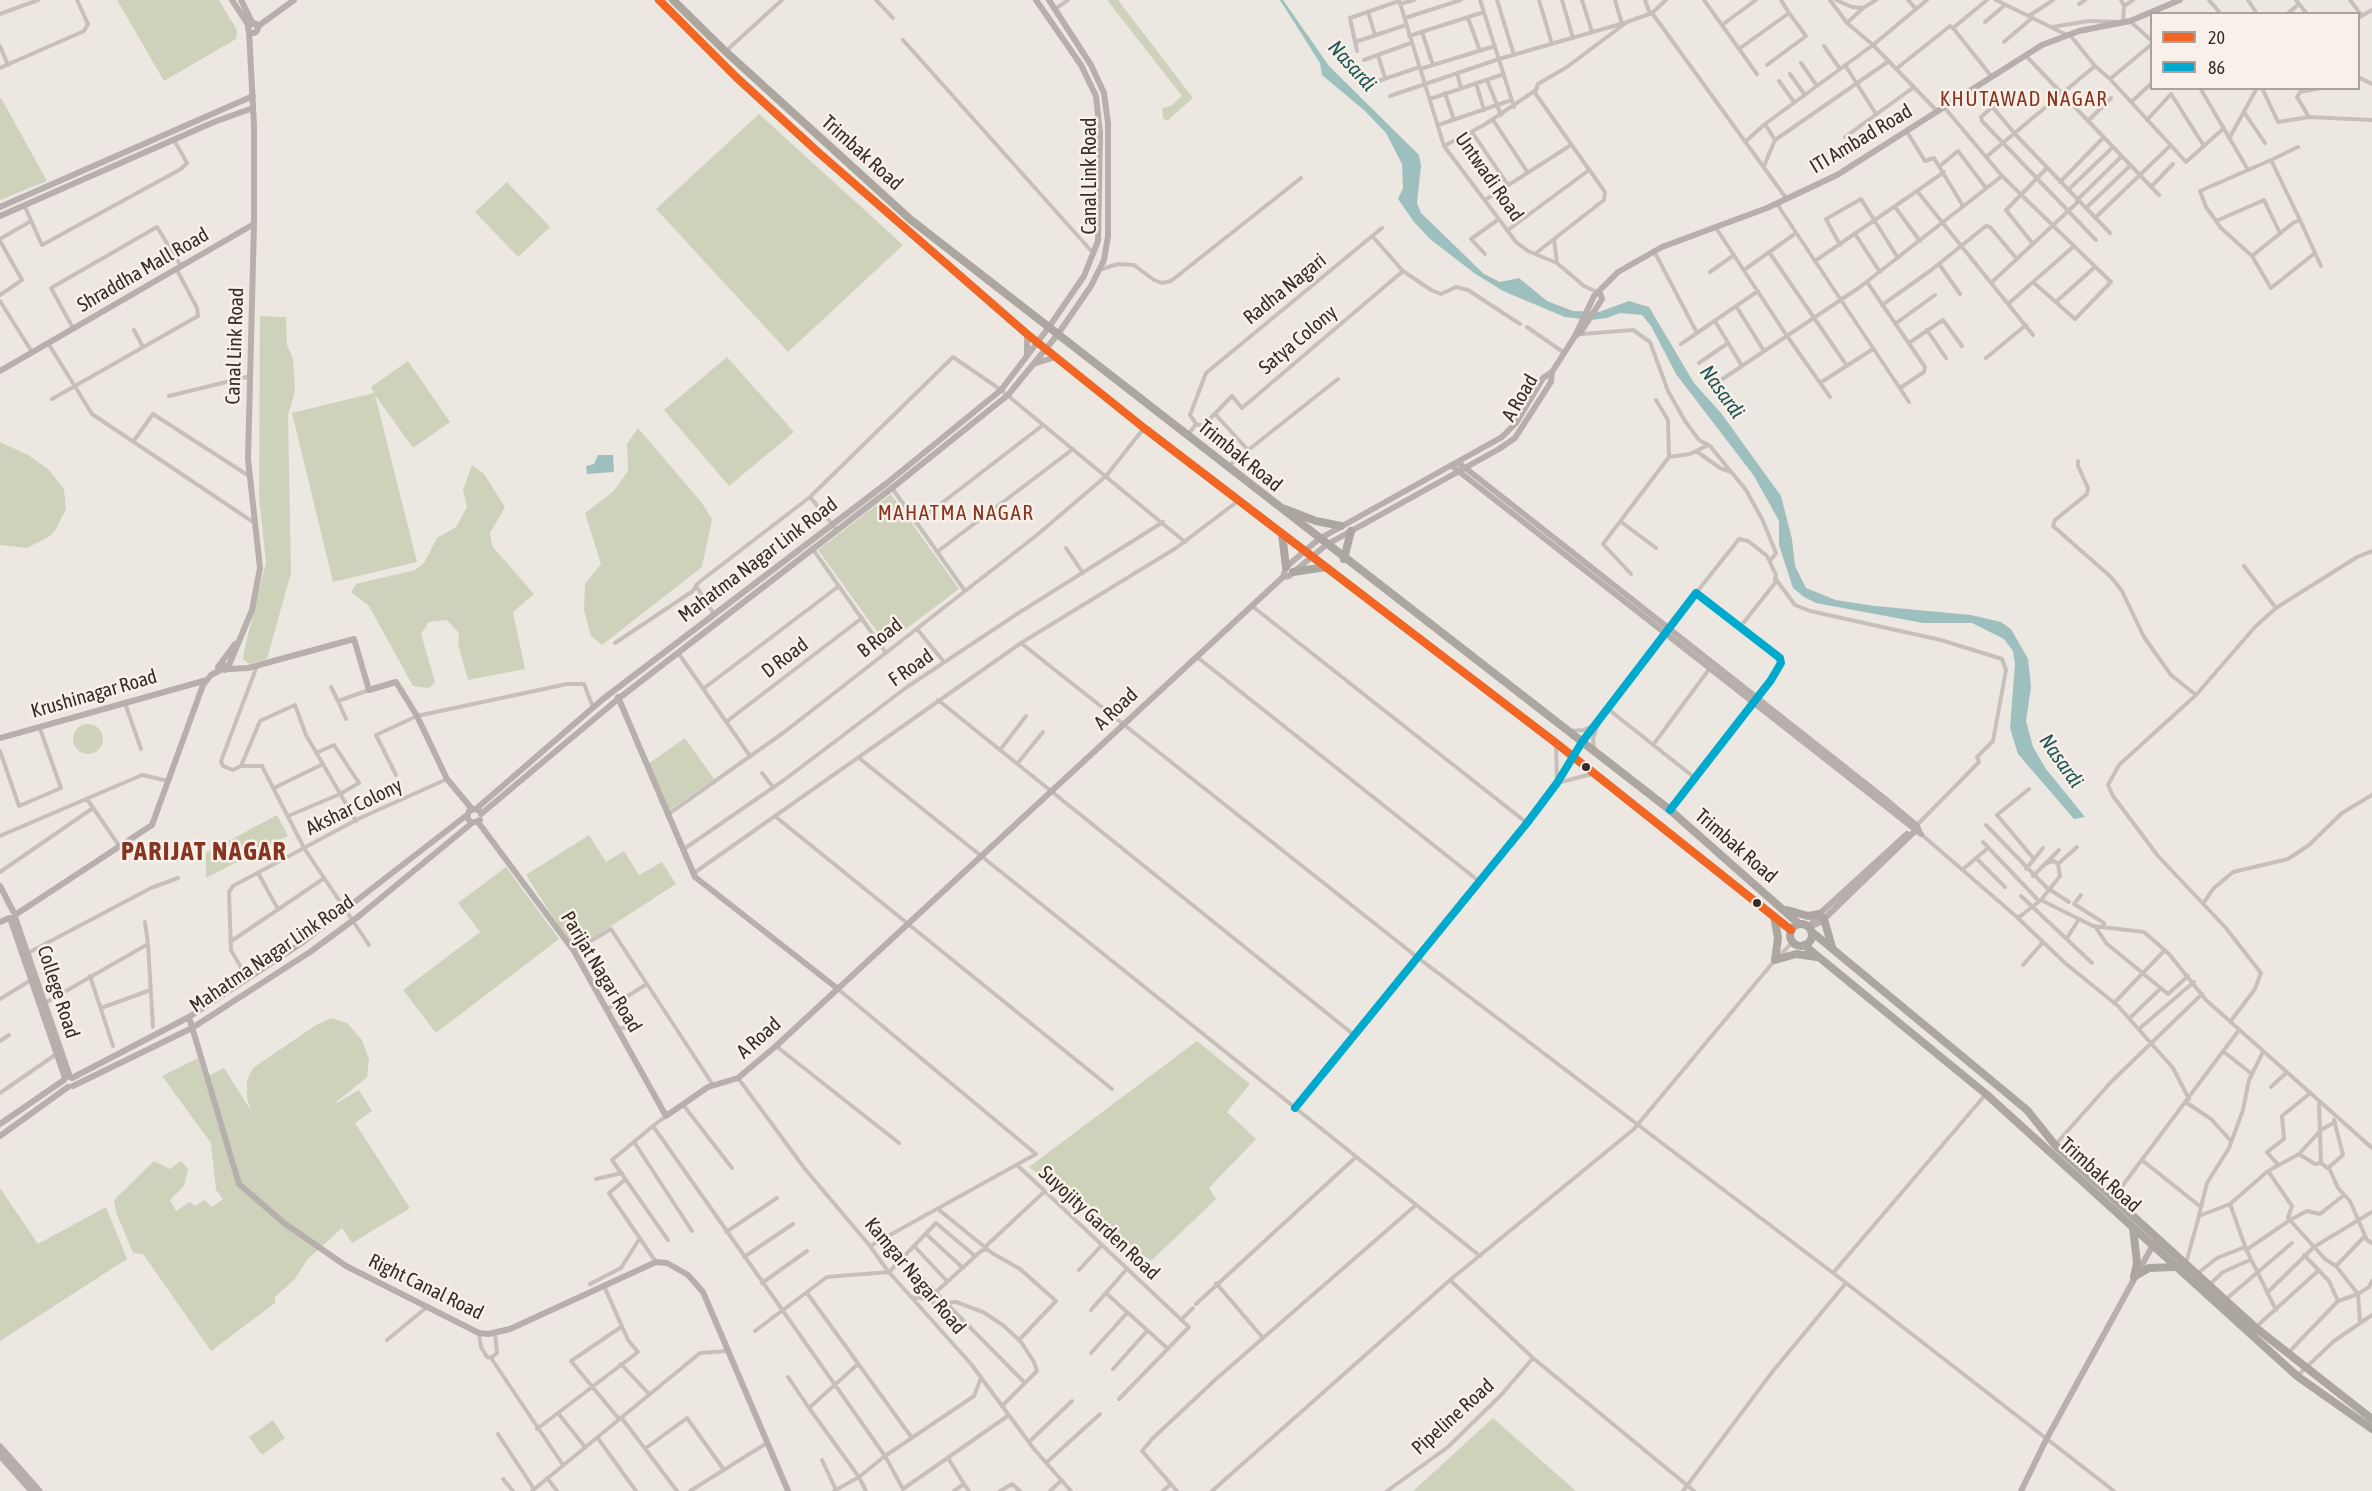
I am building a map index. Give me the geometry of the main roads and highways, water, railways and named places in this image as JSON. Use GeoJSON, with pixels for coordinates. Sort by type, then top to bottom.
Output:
{"type":"FeatureCollection","features":[{"type":"Feature","properties":{"kind":"highway","name":"Trimbak Road"},"geometry":{"type":"LineString","coordinates":[[659,0],[758,102],[1045,348],[1144,428],[1556,743],[1791,930]]}},
{"type":"Feature","properties":{"kind":"highway","name":"Trimbak Road"},"geometry":{"type":"LineString","coordinates":[[674,0],[725,51],[911,220],[1344,559],[1670,810],[1799,924]]}},
{"type":"Feature","properties":{"kind":"highway"},"geometry":{"type":"LineString","coordinates":[[1275,505],[1316,521],[1341,526]]}},
{"type":"Feature","properties":{"kind":"highway"},"geometry":{"type":"LineString","coordinates":[[1344,559],[1351,531]]}},
{"type":"Feature","properties":{"kind":"highway"},"geometry":{"type":"LineString","coordinates":[[1282,534],[1289,570],[1326,567]]}},
{"type":"Feature","properties":{"kind":"highway"},"geometry":{"type":"LineString","coordinates":[[1783,909],[1808,916],[1821,916],[1835,952]]}},
{"type":"Feature","properties":{"kind":"highway"},"geometry":{"type":"LineString","coordinates":[[1773,915],[1778,927],[1776,960],[1796,954],[1820,958]]}},
{"type":"Feature","properties":{"kind":"highway"},"geometry":{"type":"LineString","coordinates":[[1799,924],[1811,930],[1810,942],[1804,945],[1793,942],[1791,930],[1799,924]]}},
{"type":"Feature","properties":{"kind":"highway","name":"Trimbak Road"},"geometry":{"type":"LineString","coordinates":[[1811,930],[2027,1110],[2055,1145],[2113,1198],[2175,1267],[2297,1376],[2372,1429]]}},
{"type":"Feature","properties":{"kind":"highway","name":"Trimbak Road"},"geometry":{"type":"LineString","coordinates":[[1804,945],[1986,1094],[2133,1228],[2196,1275],[2286,1354],[2372,1419]]}},
{"type":"Feature","properties":{"kind":"highway"},"geometry":{"type":"LineString","coordinates":[[2133,1228],[2137,1256],[2134,1277],[2149,1268],[2175,1267]]}},
{"type":"Feature","properties":{"kind":"main road"},"geometry":{"type":"LineString","coordinates":[[0,1447],[39,1491]]}},
{"type":"Feature","properties":{"kind":"main road"},"geometry":{"type":"LineString","coordinates":[[0,1455],[32,1491]]}},
{"type":"Feature","properties":{"kind":"water"},"geometry":{"type":"Polygon","coordinates":[[[1280,0],[1283,0],[1329,66],[1419,155],[1421,166],[1417,203],[1421,213],[1484,274],[1500,282],[1519,278],[1547,301],[1573,311],[1599,312],[1629,301],[1649,307],[1694,383],[1721,413],[1781,496],[1792,539],[1795,566],[1806,588],[1836,600],[1971,615],[2001,622],[2011,629],[2028,659],[2031,687],[2026,721],[2033,747],[2046,769],[2085,817],[2074,819],[2018,754],[2010,728],[2015,664],[2013,651],[2004,639],[1972,623],[1923,623],[1816,603],[1793,588],[1779,545],[1779,521],[1754,476],[1676,374],[1651,326],[1642,315],[1620,313],[1607,318],[1591,320],[1565,317],[1503,291],[1474,273],[1430,239],[1414,222],[1398,199],[1403,188],[1402,164],[1386,133],[1365,111],[1322,75],[1320,63],[1280,0]]]}},
{"type":"Feature","properties":{"kind":"water"},"geometry":{"type":"Polygon","coordinates":[[[598,455],[613,455],[614,472],[587,474],[586,466],[594,464],[598,455]]]}},
{"type":"Feature","properties":{"kind":"district","name":"KHUTAWAD NAGAR"},"geometry":{"type":"Point","coordinates":[2024,99]}},
{"type":"Feature","properties":{"kind":"district","name":"MAHATMA NAGAR"},"geometry":{"type":"Point","coordinates":[956,513]}},
{"type":"Feature","properties":{"kind":"district","name":"PARIJAT NAGAR"},"geometry":{"type":"Point","coordinates":[204,852]}},
{"type":"Feature","properties":{"kind":"water label","name":"Nasardi"},"geometry":{"type":"Point","coordinates":[1352,66]}},
{"type":"Feature","properties":{"kind":"water label","name":"Nasardi"},"geometry":{"type":"Point","coordinates":[1722,392]}},
{"type":"Feature","properties":{"kind":"water label","name":"Nasardi"},"geometry":{"type":"Point","coordinates":[2061,761]}}]}
